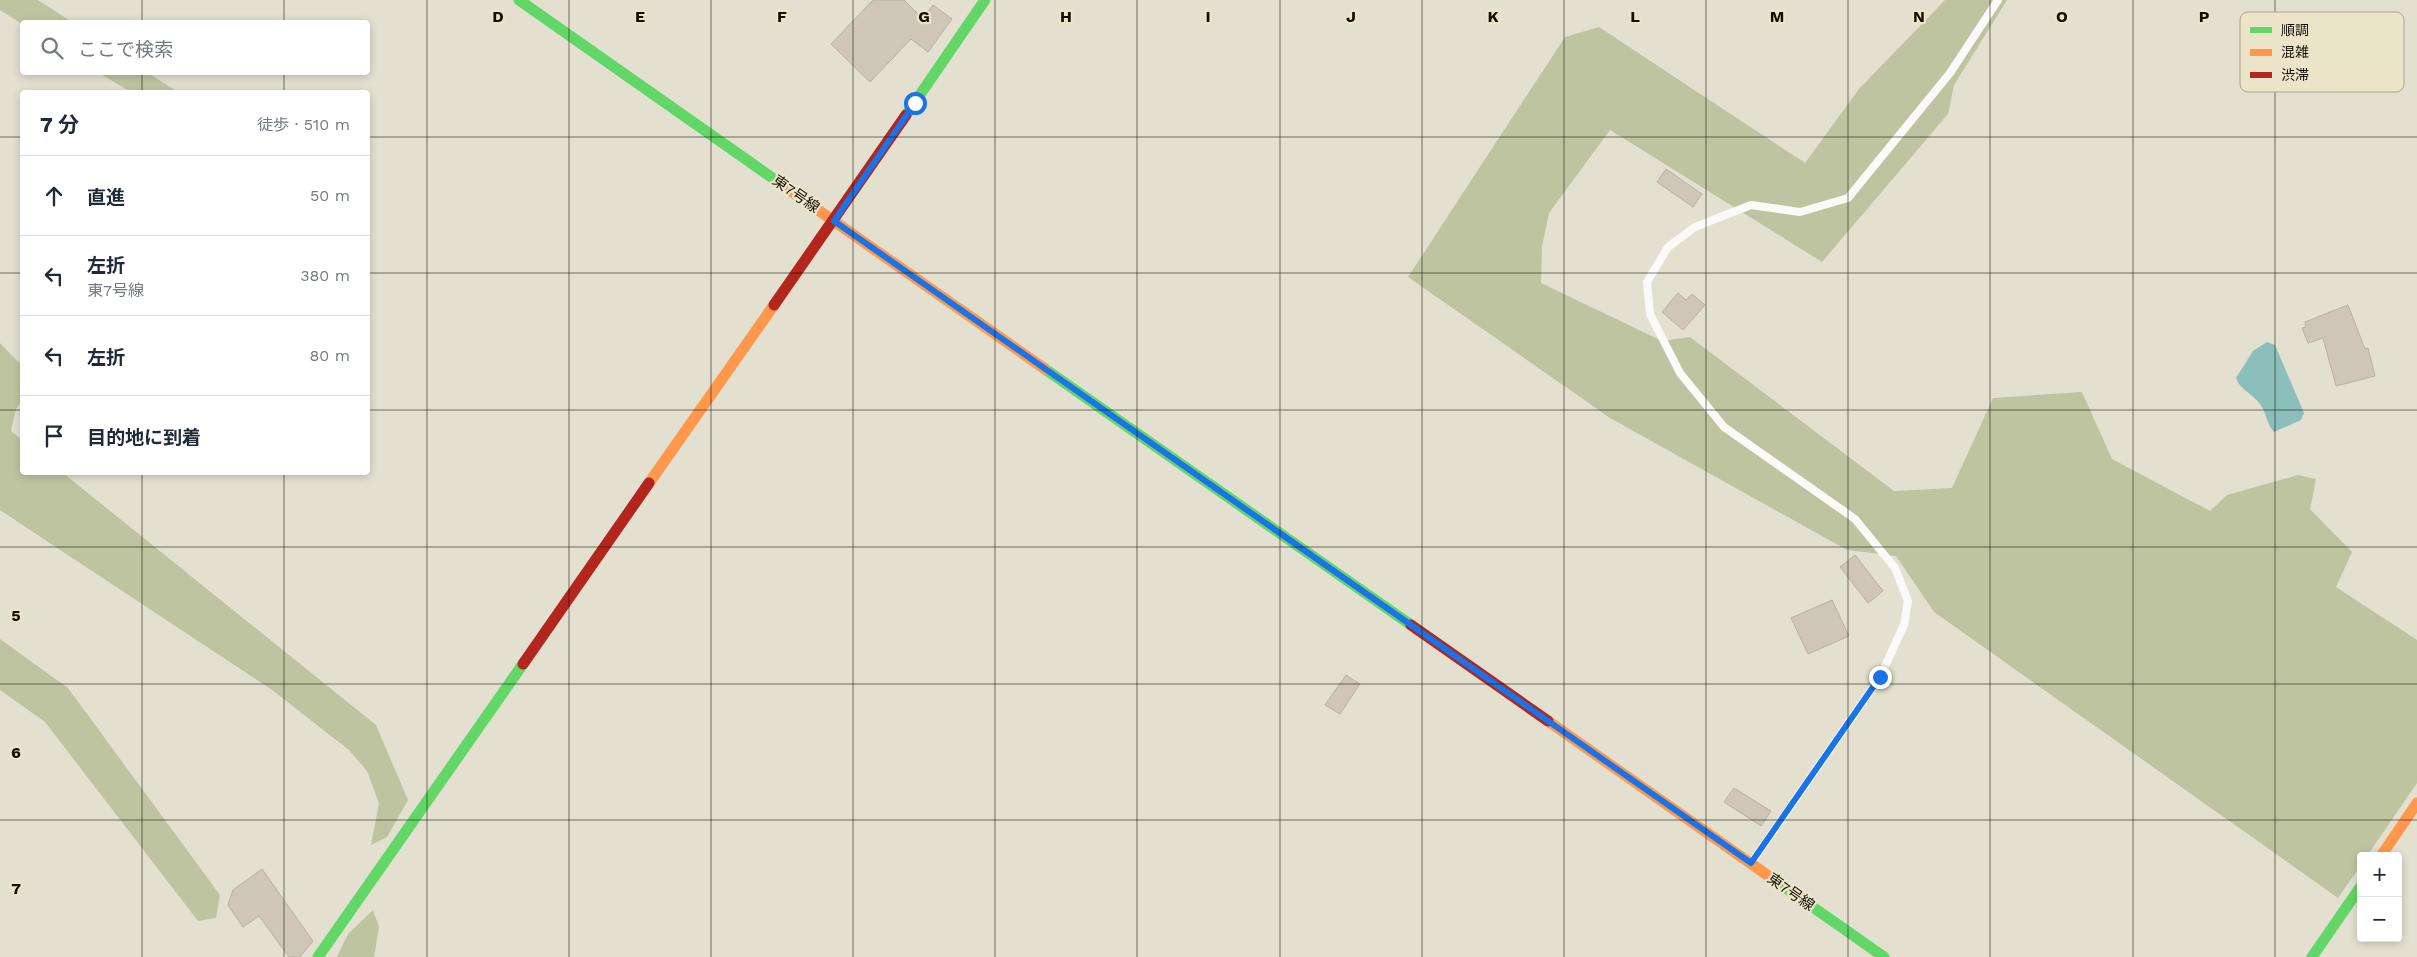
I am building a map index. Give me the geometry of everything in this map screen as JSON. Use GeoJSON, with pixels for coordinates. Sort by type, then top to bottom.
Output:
{"type":"FeatureCollection","features":[{"type":"Feature","properties":{"kind":"street","name":"東7号線"},"geometry":{"type":"LineString","coordinates":[[519,0],[1884,957]]}},
{"type":"Feature","properties":{"kind":"street"},"geometry":{"type":"LineString","coordinates":[[318,957],[834,221],[985,0]]}},
{"type":"Feature","properties":{"kind":"street"},"geometry":{"type":"LineString","coordinates":[[2384,852],[2417,803]]}},
{"type":"Feature","properties":{"kind":"street"},"geometry":{"type":"LineString","coordinates":[[2312,957],[2357,892]]}},
{"type":"Feature","properties":{"kind":"lane"},"geometry":{"type":"LineString","coordinates":[[1751,863],[1880,677],[1904,625],[1908,601],[1895,568],[1855,519],[1724,426],[1705,404],[1680,373],[1650,314],[1647,282],[1668,247],[1695,226],[1751,205],[1800,212],[1848,198],[1950,74],[1998,0]]}},
{"type":"Feature","properties":{"kind":"green space"},"geometry":{"type":"Polygon","coordinates":[[[0,0],[38,0],[69,20],[20,20],[20,23],[0,10],[0,0]]]}},
{"type":"Feature","properties":{"kind":"green space"},"geometry":{"type":"Polygon","coordinates":[[[1945,0],[2007,0],[1954,85],[1948,114],[1822,262],[1610,130],[1549,213],[1542,247],[1541,283],[1662,341],[1690,337],[1894,491],[1952,488],[1993,398],[2082,392],[2112,459],[2210,511],[2227,495],[2298,475],[2316,479],[2310,509],[2352,552],[2336,587],[2417,640],[2417,783],[2370,852],[2357,852],[2357,871],[2338,898],[1934,612],[1896,556],[1847,550],[1610,418],[1408,277],[1565,37],[1599,27],[1805,163],[1859,89],[1945,0]]]}},
{"type":"Feature","properties":{"kind":"green space"},"geometry":{"type":"Polygon","coordinates":[[[102,75],[151,75],[175,90],[128,90],[102,75]]]}},
{"type":"Feature","properties":{"kind":"green space"},"geometry":{"type":"Polygon","coordinates":[[[0,343],[20,364],[20,403],[16,409],[11,431],[20,438],[20,475],[65,475],[376,725],[408,800],[387,837],[371,845],[379,803],[367,771],[349,750],[272,690],[0,510],[0,343]]]}},
{"type":"Feature","properties":{"kind":"green space"},"geometry":{"type":"Polygon","coordinates":[[[0,639],[68,688],[220,895],[216,918],[198,921],[45,722],[0,690],[0,639]]]}},
{"type":"Feature","properties":{"kind":"green space"},"geometry":{"type":"Polygon","coordinates":[[[373,910],[379,927],[374,957],[337,957],[348,934],[373,910]]]}},
{"type":"Feature","properties":{"kind":"water"},"geometry":{"type":"Polygon","coordinates":[[[2267,342],[2275,345],[2304,413],[2301,420],[2274,432],[2269,426],[2260,404],[2240,386],[2236,378],[2253,351],[2267,342]]]}},
{"type":"Feature","properties":{"kind":"building"},"geometry":{"type":"Polygon","coordinates":[[[873,0],[904,0],[923,19],[933,5],[952,19],[928,52],[911,39],[870,82],[831,44],[873,0]]]}},
{"type":"Feature","properties":{"kind":"building"},"geometry":{"type":"Polygon","coordinates":[[[1666,169],[1702,194],[1693,207],[1657,182],[1666,169]]]}},
{"type":"Feature","properties":{"kind":"building"},"geometry":{"type":"Polygon","coordinates":[[[1678,293],[1686,300],[1692,294],[1705,305],[1683,330],[1662,312],[1678,293]]]}},
{"type":"Feature","properties":{"kind":"building"},"geometry":{"type":"Polygon","coordinates":[[[2348,305],[2365,349],[2368,348],[2375,376],[2336,386],[2323,338],[2308,343],[2302,328],[2306,327],[2305,322],[2348,305]]]}},
{"type":"Feature","properties":{"kind":"building"},"geometry":{"type":"Polygon","coordinates":[[[1855,555],[1883,591],[1868,603],[1840,567],[1855,555]]]}},
{"type":"Feature","properties":{"kind":"building"},"geometry":{"type":"Polygon","coordinates":[[[1832,600],[1849,636],[1808,654],[1791,618],[1832,600]]]}},
{"type":"Feature","properties":{"kind":"building"},"geometry":{"type":"Polygon","coordinates":[[[1346,675],[1360,684],[1340,714],[1325,705],[1346,675]]]}},
{"type":"Feature","properties":{"kind":"building"},"geometry":{"type":"Polygon","coordinates":[[[1734,788],[1771,811],[1761,826],[1724,802],[1734,788]]]}},
{"type":"Feature","properties":{"kind":"building"},"geometry":{"type":"Polygon","coordinates":[[[262,869],[313,941],[300,957],[289,957],[259,916],[243,927],[228,905],[233,890],[262,869]]]}},
{"type":"Feature","properties":{"kind":"traffic: fast"},"geometry":{"type":"LineString","coordinates":[[519,0],[791,191]]}},
{"type":"Feature","properties":{"kind":"traffic: fast"},"geometry":{"type":"LineString","coordinates":[[906,115],[985,0]]}},
{"type":"Feature","properties":{"kind":"traffic: fast"},"geometry":{"type":"LineString","coordinates":[[1045,369],[1411,625]]}},
{"type":"Feature","properties":{"kind":"traffic: fast"},"geometry":{"type":"LineString","coordinates":[[318,957],[523,664]]}},
{"type":"Feature","properties":{"kind":"traffic: fast"},"geometry":{"type":"LineString","coordinates":[[1770,877],[1884,957]]}},
{"type":"Feature","properties":{"kind":"traffic: fast"},"geometry":{"type":"LineString","coordinates":[[2312,957],[2357,892]]}},
{"type":"Feature","properties":{"kind":"traffic: slow"},"geometry":{"type":"LineString","coordinates":[[791,191],[1045,369]]}},
{"type":"Feature","properties":{"kind":"traffic: slow"},"geometry":{"type":"LineString","coordinates":[[649,483],[774,305]]}},
{"type":"Feature","properties":{"kind":"traffic: slow"},"geometry":{"type":"LineString","coordinates":[[1548,721],[1770,877]]}},
{"type":"Feature","properties":{"kind":"traffic: slow"},"geometry":{"type":"LineString","coordinates":[[2384,852],[2417,803]]}},
{"type":"Feature","properties":{"kind":"traffic: jam"},"geometry":{"type":"LineString","coordinates":[[774,305],[906,115]]}},
{"type":"Feature","properties":{"kind":"traffic: jam"},"geometry":{"type":"LineString","coordinates":[[523,664],[649,483]]}},
{"type":"Feature","properties":{"kind":"traffic: jam"},"geometry":{"type":"LineString","coordinates":[[1411,625],[1548,721]]}},
{"type":"Feature","properties":{"kind":"route"},"geometry":{"type":"LineString","coordinates":[[915,103],[834,221],[1751,863],[1880,677]]}}]}
